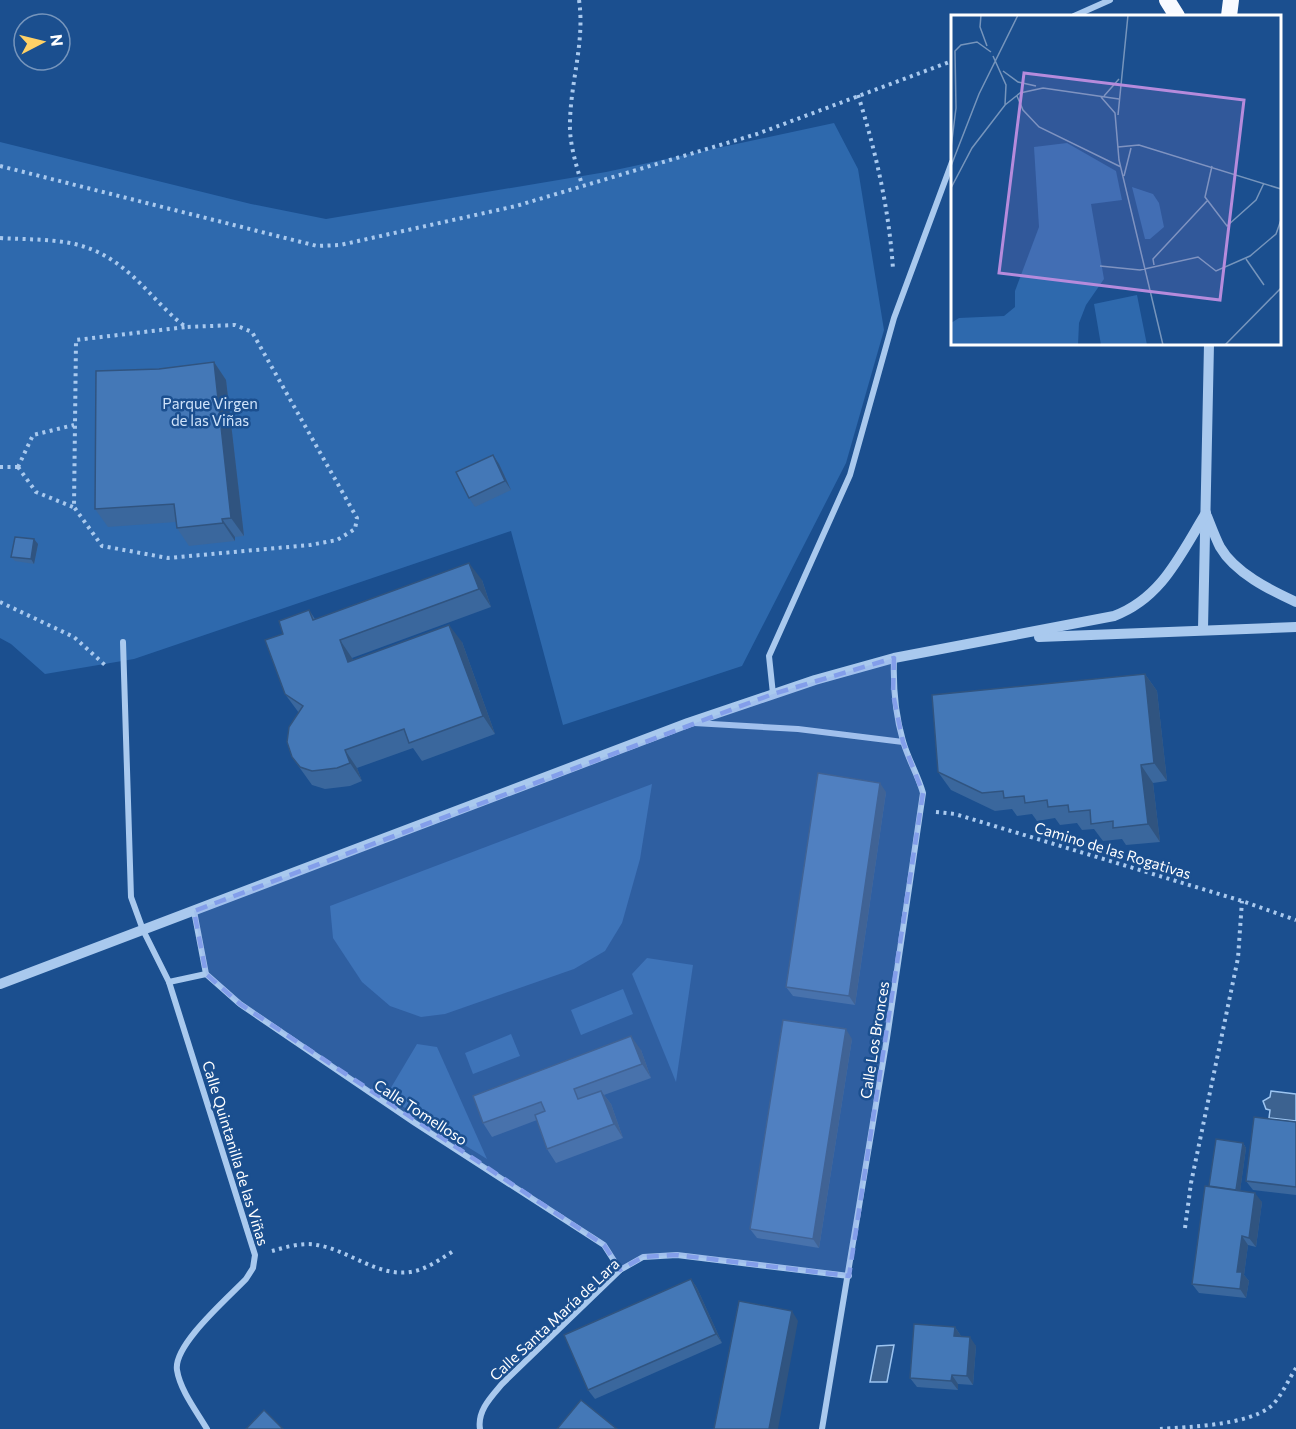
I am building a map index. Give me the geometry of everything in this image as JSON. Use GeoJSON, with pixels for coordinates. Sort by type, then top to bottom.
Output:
{"type":"FeatureCollection","features":[{"type":"Feature","properties":{"kind":"highway"},"geometry":{"type":"LineString","coordinates":[[1167,0],[1176,15]]}},
{"type":"Feature","properties":{"kind":"highway"},"geometry":{"type":"LineString","coordinates":[[1229,15],[1231,0]]}},
{"type":"Feature","properties":{"kind":"street"},"geometry":{"type":"LineString","coordinates":[[1076,15],[1110,0]]}},
{"type":"Feature","properties":{"kind":"street"},"geometry":{"type":"LineString","coordinates":[[773,694],[769,656],[853,467],[894,318],[951,165]]}},
{"type":"Feature","properties":{"kind":"street"},"geometry":{"type":"LineString","coordinates":[[1203,629],[1209,345]]}},
{"type":"Feature","properties":{"kind":"street"},"geometry":{"type":"LineString","coordinates":[[1206,513],[1220,547],[1230,561],[1280,595],[1296,602]]}},
{"type":"Feature","properties":{"kind":"street"},"geometry":{"type":"LineString","coordinates":[[0,984],[688,723],[773,694],[894,658],[1114,616],[1146,600],[1169,573],[1206,513]]}},
{"type":"Feature","properties":{"kind":"street"},"geometry":{"type":"LineString","coordinates":[[1003,639],[1203,629],[1296,627]]}},
{"type":"Feature","properties":{"kind":"street","name":"Calle Quintanilla de las Viñas"},"geometry":{"type":"LineString","coordinates":[[123,642],[129,887],[143,930],[169,982],[255,1256],[253,1268],[246,1279],[188,1341],[179,1354],[177,1369],[179,1376],[207,1429]]}},
{"type":"Feature","properties":{"kind":"street","name":"Calle Los Bronces"},"geometry":{"type":"LineString","coordinates":[[822,1429],[849,1276],[923,793],[917,771],[903,742],[893,694],[894,658]]}},
{"type":"Feature","properties":{"kind":"street"},"geometry":{"type":"LineString","coordinates":[[688,723],[798,729],[903,742]]}},
{"type":"Feature","properties":{"kind":"street"},"geometry":{"type":"LineString","coordinates":[[169,982],[206,974],[194,911]]}},
{"type":"Feature","properties":{"kind":"street","name":"Calle Tomelloso"},"geometry":{"type":"LineString","coordinates":[[206,974],[240,1004],[415,1123],[604,1245],[620,1270]]}},
{"type":"Feature","properties":{"kind":"street","name":"Calle Santa María de Lara"},"geometry":{"type":"LineString","coordinates":[[480,1429],[480,1416],[487,1401],[502,1384],[620,1270],[643,1257],[677,1255],[849,1276]]}},
{"type":"Feature","properties":{"kind":"path"},"geometry":{"type":"LineString","coordinates":[[579,0],[580,48],[569,123],[573,155],[582,185]]}},
{"type":"Feature","properties":{"kind":"path"},"geometry":{"type":"LineString","coordinates":[[0,166],[318,246],[340,245],[516,206],[757,134],[951,62]]}},
{"type":"Feature","properties":{"kind":"path"},"geometry":{"type":"LineString","coordinates":[[858,95],[875,151],[886,207],[893,277]]}},
{"type":"Feature","properties":{"kind":"path"},"geometry":{"type":"LineString","coordinates":[[0,238],[66,240],[94,249],[129,273],[186,327]]}},
{"type":"Feature","properties":{"kind":"path"},"geometry":{"type":"LineString","coordinates":[[18,467],[36,492],[74,507],[102,546],[168,558],[337,540],[355,529],[357,518],[252,332],[236,325],[186,327],[76,340],[74,507]]}},
{"type":"Feature","properties":{"kind":"path"},"geometry":{"type":"LineString","coordinates":[[18,467],[33,435],[74,425]]}},
{"type":"Feature","properties":{"kind":"path"},"geometry":{"type":"LineString","coordinates":[[0,467],[18,467]]}},
{"type":"Feature","properties":{"kind":"path"},"geometry":{"type":"LineString","coordinates":[[0,602],[74,637],[102,660],[124,690]]}},
{"type":"Feature","properties":{"kind":"path","name":"Camino de las Rogativas"},"geometry":{"type":"LineString","coordinates":[[921,809],[955,814],[1242,901],[1296,920]]}},
{"type":"Feature","properties":{"kind":"path"},"geometry":{"type":"LineString","coordinates":[[1185,1228],[1191,1183],[1238,958],[1242,901]]}},
{"type":"Feature","properties":{"kind":"path"},"geometry":{"type":"LineString","coordinates":[[255,1256],[294,1245],[316,1244],[388,1271],[410,1272],[429,1265],[455,1250]]}},
{"type":"Feature","properties":{"kind":"path"},"geometry":{"type":"LineString","coordinates":[[1160,1429],[1229,1422],[1257,1413],[1269,1407],[1277,1399],[1296,1368]]}},
{"type":"Feature","properties":{"kind":"highlighted area"},"geometry":{"type":"Polygon","coordinates":[[[894,658],[893,694],[903,742],[923,793],[849,1276],[677,1255],[643,1257],[620,1270],[604,1245],[240,1004],[206,974],[194,911],[773,694],[894,658]]]}},
{"type":"Feature","properties":{"kind":"green space","name":"Parque Virgen de las Viñas"},"geometry":{"type":"Polygon","coordinates":[[[834,123],[858,169],[884,330],[846,463],[742,666],[563,725],[511,531],[134,659],[45,674],[11,644],[0,638],[0,142],[251,204],[326,219],[606,172],[834,123]]]}},
{"type":"Feature","properties":{"kind":"green space"},"geometry":{"type":"Polygon","coordinates":[[[652,784],[640,859],[622,923],[605,951],[574,969],[445,1014],[421,1017],[390,1006],[362,982],[333,938],[330,906],[652,784]]]}},
{"type":"Feature","properties":{"kind":"green space"},"geometry":{"type":"Polygon","coordinates":[[[647,958],[693,965],[676,1082],[632,974],[647,958]]]}},
{"type":"Feature","properties":{"kind":"green space"},"geometry":{"type":"Polygon","coordinates":[[[623,989],[633,1014],[581,1035],[571,1010],[623,989]]]}},
{"type":"Feature","properties":{"kind":"green space"},"geometry":{"type":"Polygon","coordinates":[[[511,1034],[520,1056],[473,1074],[465,1053],[511,1034]]]}},
{"type":"Feature","properties":{"kind":"green space"},"geometry":{"type":"Polygon","coordinates":[[[417,1044],[437,1047],[487,1159],[386,1096],[417,1044]]]}},
{"type":"Feature","properties":{"kind":"shaded area"},"geometry":{"type":"Polygon","coordinates":[[[1271,1091],[1296,1094],[1296,1121],[1269,1118],[1270,1110],[1266,1109],[1263,1101],[1270,1097],[1271,1091]]]}},
{"type":"Feature","properties":{"kind":"shaded area"},"geometry":{"type":"Polygon","coordinates":[[[894,1345],[887,1382],[870,1382],[877,1346],[894,1345]]]}},
{"type":"Feature","properties":{"kind":"building"},"geometry":{"type":"Polygon","coordinates":[[[214,362],[231,518],[222,519],[223,523],[177,528],[174,504],[95,509],[96,371],[159,369],[214,362]]]}},
{"type":"Feature","properties":{"kind":"building"},"geometry":{"type":"Polygon","coordinates":[[[493,455],[505,481],[469,498],[456,472],[493,455]]]}},
{"type":"Feature","properties":{"kind":"building"},"geometry":{"type":"Polygon","coordinates":[[[15,537],[34,539],[31,559],[11,557],[15,537]]]}},
{"type":"Feature","properties":{"kind":"building"},"geometry":{"type":"Polygon","coordinates":[[[469,563],[479,589],[340,640],[348,662],[449,625],[483,716],[409,743],[404,729],[345,750],[350,763],[337,768],[312,771],[300,767],[292,757],[287,742],[289,727],[303,706],[285,694],[265,640],[283,634],[279,621],[309,610],[313,620],[469,563]]]}},
{"type":"Feature","properties":{"kind":"building"},"geometry":{"type":"Polygon","coordinates":[[[1145,674],[1154,763],[1141,765],[1148,824],[1113,828],[1113,821],[1091,824],[1090,810],[1069,812],[1068,805],[1048,807],[1047,800],[1025,803],[1024,796],[1004,798],[1003,791],[982,793],[938,772],[932,695],[1145,674]]]}},
{"type":"Feature","properties":{"kind":"building"},"geometry":{"type":"Polygon","coordinates":[[[818,773],[880,783],[849,996],[786,987],[818,773]]]}},
{"type":"Feature","properties":{"kind":"building"},"geometry":{"type":"Polygon","coordinates":[[[783,1020],[846,1029],[813,1239],[750,1229],[783,1020]]]}},
{"type":"Feature","properties":{"kind":"building"},"geometry":{"type":"Polygon","coordinates":[[[631,1036],[642,1064],[574,1089],[578,1099],[601,1091],[614,1124],[547,1149],[535,1115],[545,1111],[541,1102],[483,1123],[473,1096],[631,1036]]]}},
{"type":"Feature","properties":{"kind":"building"},"geometry":{"type":"Polygon","coordinates":[[[1254,1117],[1296,1122],[1296,1187],[1246,1181],[1254,1117]]]}},
{"type":"Feature","properties":{"kind":"building"},"geometry":{"type":"Polygon","coordinates":[[[1216,1139],[1243,1143],[1236,1190],[1209,1186],[1216,1139]]]}},
{"type":"Feature","properties":{"kind":"building"},"geometry":{"type":"Polygon","coordinates":[[[1205,1186],[1255,1193],[1249,1238],[1242,1236],[1237,1272],[1242,1272],[1240,1289],[1192,1284],[1205,1186]]]}},
{"type":"Feature","properties":{"kind":"building"},"geometry":{"type":"Polygon","coordinates":[[[691,1279],[716,1334],[588,1390],[564,1335],[691,1279]]]}},
{"type":"Feature","properties":{"kind":"building"},"geometry":{"type":"Polygon","coordinates":[[[739,1301],[792,1311],[769,1429],[714,1429],[739,1301]]]}},
{"type":"Feature","properties":{"kind":"building"},"geometry":{"type":"Polygon","coordinates":[[[914,1324],[955,1327],[954,1336],[970,1337],[967,1376],[952,1375],[951,1381],[910,1378],[914,1324]]]}},
{"type":"Feature","properties":{"kind":"building"},"geometry":{"type":"Polygon","coordinates":[[[581,1400],[617,1429],[557,1429],[581,1400]]]}},
{"type":"Feature","properties":{"kind":"building"},"geometry":{"type":"Polygon","coordinates":[[[264,1410],[283,1429],[246,1429],[264,1410]]]}}]}
